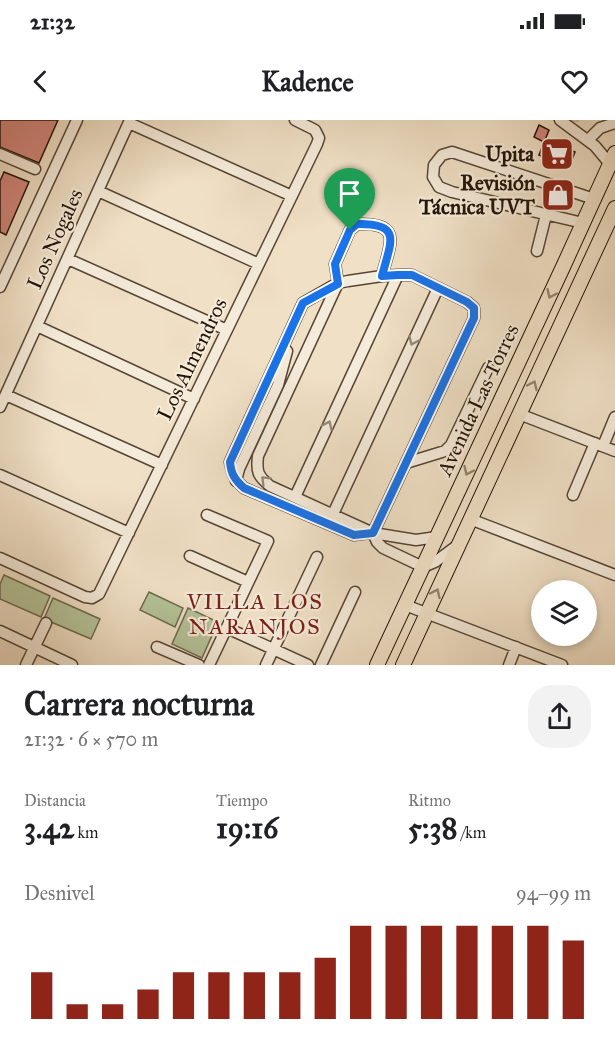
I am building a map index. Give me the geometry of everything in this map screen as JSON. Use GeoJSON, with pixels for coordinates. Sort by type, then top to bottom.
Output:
{"type":"FeatureCollection","features":[{"type":"Feature","properties":{"kind":"main road","name":"Avenida Las Torres"},"geometry":{"type":"LineString","coordinates":[[378,665],[613,159]]}},
{"type":"Feature","properties":{"kind":"main road","name":"Avenida Las Torres"},"geometry":{"type":"LineString","coordinates":[[403,665],[615,208]]}},
{"type":"Feature","properties":{"kind":"main road"},"geometry":{"type":"LineString","coordinates":[[563,267],[574,268],[583,276]]}},
{"type":"Feature","properties":{"kind":"street"},"geometry":{"type":"LineString","coordinates":[[0,287],[77,120]]}},
{"type":"Feature","properties":{"kind":"street","name":"Los Almendros"},"geometry":{"type":"LineString","coordinates":[[0,558],[85,597],[95,597],[101,591],[317,144],[318,135],[313,128],[295,120]]}},
{"type":"Feature","properties":{"kind":"street"},"geometry":{"type":"LineString","coordinates":[[560,120],[572,125],[603,154],[613,159]]}},
{"type":"Feature","properties":{"kind":"street"},"geometry":{"type":"LineString","coordinates":[[130,121],[292,196]]}},
{"type":"Feature","properties":{"kind":"street","name":"Los Nogales"},"geometry":{"type":"LineString","coordinates":[[0,407],[130,121]]}},
{"type":"Feature","properties":{"kind":"street"},"geometry":{"type":"LineString","coordinates":[[588,140],[600,128],[615,123]]}},
{"type":"Feature","properties":{"kind":"street"},"geometry":{"type":"LineString","coordinates":[[583,223],[439,187],[433,177],[434,165],[442,155],[452,152],[594,199]]}},
{"type":"Feature","properties":{"kind":"street"},"geometry":{"type":"LineString","coordinates":[[0,154],[35,169]]}},
{"type":"Feature","properties":{"kind":"street"},"geometry":{"type":"LineString","coordinates":[[98,191],[259,264]]}},
{"type":"Feature","properties":{"kind":"street"},"geometry":{"type":"LineString","coordinates":[[537,251],[546,215]]}},
{"type":"Feature","properties":{"kind":"street"},"geometry":{"type":"LineString","coordinates":[[382,276],[391,242],[390,233],[385,227],[357,224],[350,230],[335,264],[338,284],[258,456],[256,468],[260,478],[270,486],[373,533],[383,548],[423,567],[435,562],[458,544]]}},
{"type":"Feature","properties":{"kind":"street"},"geometry":{"type":"LineString","coordinates":[[68,259],[227,330]]}},
{"type":"Feature","properties":{"kind":"street"},"geometry":{"type":"LineString","coordinates":[[295,497],[398,275]]}},
{"type":"Feature","properties":{"kind":"street"},"geometry":{"type":"LineString","coordinates":[[373,533],[474,318],[474,308],[467,302],[412,275],[382,276],[348,281],[303,303],[230,462],[231,472],[244,488],[354,535],[373,533],[416,540],[437,537]]}},
{"type":"Feature","properties":{"kind":"street"},"geometry":{"type":"LineString","coordinates":[[333,514],[438,288]]}},
{"type":"Feature","properties":{"kind":"street"},"geometry":{"type":"LineString","coordinates":[[236,481],[238,469],[278,385],[294,324]]}},
{"type":"Feature","properties":{"kind":"street"},"geometry":{"type":"LineString","coordinates":[[37,326],[194,399]]}},
{"type":"Feature","properties":{"kind":"street"},"geometry":{"type":"LineString","coordinates":[[278,385],[303,358]]}},
{"type":"Feature","properties":{"kind":"street"},"geometry":{"type":"LineString","coordinates":[[406,463],[445,451],[451,445],[488,368]]}},
{"type":"Feature","properties":{"kind":"street"},"geometry":{"type":"LineString","coordinates":[[6,395],[162,465]]}},
{"type":"Feature","properties":{"kind":"street"},"geometry":{"type":"LineString","coordinates":[[519,414],[615,451]]}},
{"type":"Feature","properties":{"kind":"street"},"geometry":{"type":"LineString","coordinates":[[573,495],[615,417]]}},
{"type":"Feature","properties":{"kind":"street"},"geometry":{"type":"LineString","coordinates":[[0,475],[129,533]]}},
{"type":"Feature","properties":{"kind":"street"},"geometry":{"type":"LineString","coordinates":[[207,516],[268,541],[209,665]]}},
{"type":"Feature","properties":{"kind":"street"},"geometry":{"type":"LineString","coordinates":[[470,519],[615,575]]}},
{"type":"Feature","properties":{"kind":"street"},"geometry":{"type":"LineString","coordinates":[[190,556],[248,582]]}},
{"type":"Feature","properties":{"kind":"street"},"geometry":{"type":"LineString","coordinates":[[266,665],[317,557]]}},
{"type":"Feature","properties":{"kind":"street"},"geometry":{"type":"LineString","coordinates":[[321,665],[355,592]]}},
{"type":"Feature","properties":{"kind":"street"},"geometry":{"type":"LineString","coordinates":[[405,606],[562,665]]}},
{"type":"Feature","properties":{"kind":"street"},"geometry":{"type":"LineString","coordinates":[[27,665],[46,623]]}},
{"type":"Feature","properties":{"kind":"street"},"geometry":{"type":"LineString","coordinates":[[227,628],[308,665]]}},
{"type":"Feature","properties":{"kind":"street"},"geometry":{"type":"LineString","coordinates":[[0,632],[72,665]]}},
{"type":"Feature","properties":{"kind":"street"},"geometry":{"type":"LineString","coordinates":[[157,647],[199,665]]}},
{"type":"Feature","properties":{"kind":"street"},"geometry":{"type":"LineString","coordinates":[[509,665],[516,647]]}},
{"type":"Feature","properties":{"kind":"green space"},"geometry":{"type":"Polygon","coordinates":[[[4,575],[50,596],[41,617],[0,599],[0,584],[4,575]]]}},
{"type":"Feature","properties":{"kind":"green space"},"geometry":{"type":"Polygon","coordinates":[[[149,592],[183,608],[175,627],[140,610],[149,592]]]}},
{"type":"Feature","properties":{"kind":"green space"},"geometry":{"type":"Polygon","coordinates":[[[53,598],[100,619],[91,639],[44,619],[53,598]]]}},
{"type":"Feature","properties":{"kind":"green space"},"geometry":{"type":"Polygon","coordinates":[[[188,608],[218,622],[202,658],[172,644],[188,608]]]}},
{"type":"Feature","properties":{"kind":"building"},"geometry":{"type":"Polygon","coordinates":[[[0,120],[58,120],[39,163],[0,147],[0,120]]]}},
{"type":"Feature","properties":{"kind":"building","name":"Upita"},"geometry":{"type":"Polygon","coordinates":[[[539,125],[549,130],[545,140],[575,152],[569,168],[539,155],[544,142],[534,137],[539,125]]]}},
{"type":"Feature","properties":{"kind":"building"},"geometry":{"type":"Polygon","coordinates":[[[4,172],[29,182],[6,235],[0,232],[0,181],[4,172]]]}},
{"type":"Feature","properties":{"kind":"place","name":"Upita"},"geometry":{"type":"Point","coordinates":[557,154]}},
{"type":"Feature","properties":{"kind":"place","name":"Revisión Tácnica UVT"},"geometry":{"type":"Point","coordinates":[558,195]}},
{"type":"Feature","properties":{"kind":"district","name":"VILLA LOS NARANJOS"},"geometry":{"type":"Point","coordinates":[255,614]}},
{"type":"Feature","properties":{"kind":"route"},"geometry":{"type":"LineString","coordinates":[[357,224],[366,224],[385,227],[390,233],[391,242],[382,276],[412,275],[467,302],[474,308],[474,318],[373,533],[354,535],[244,488],[231,472],[230,462],[303,303],[338,284],[335,264],[350,230],[357,224]]}}]}
